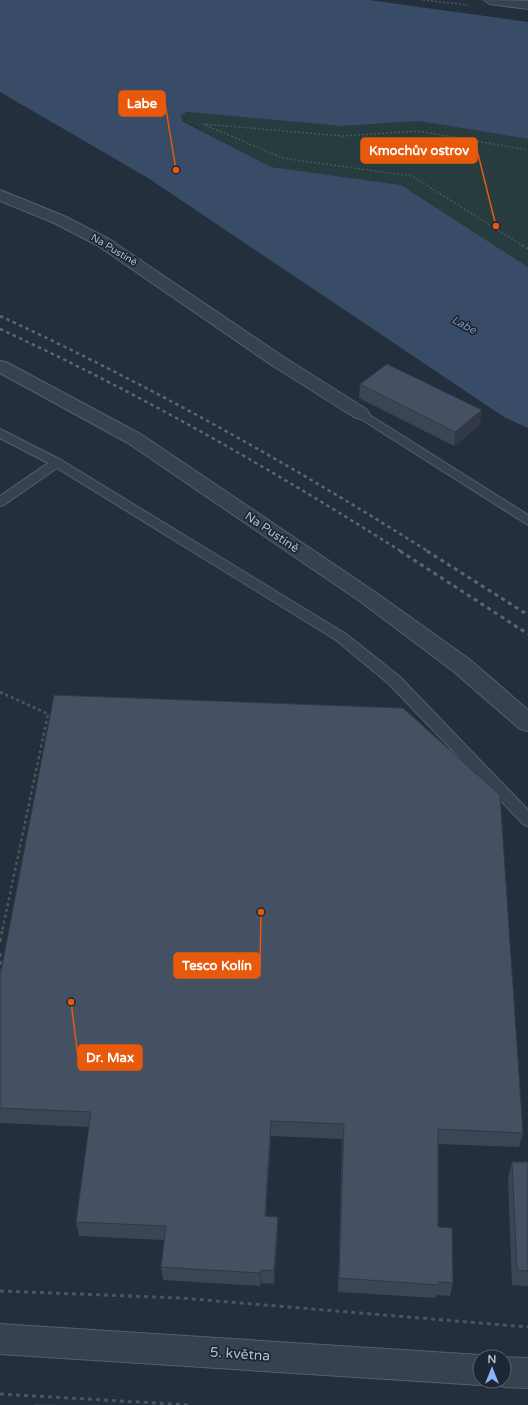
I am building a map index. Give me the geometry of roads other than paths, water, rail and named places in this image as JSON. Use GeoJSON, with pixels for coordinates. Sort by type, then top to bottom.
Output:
{"type":"FeatureCollection","features":[{"type":"Feature","properties":{"kind":"street"},"geometry":{"type":"LineString","coordinates":[[490,0],[528,5]]}},
{"type":"Feature","properties":{"kind":"street","name":"Na Pustině"},"geometry":{"type":"LineString","coordinates":[[0,195],[58,219],[102,242],[276,360],[360,413]]}},
{"type":"Feature","properties":{"kind":"street","name":"Na Pustině"},"geometry":{"type":"LineString","coordinates":[[0,366],[148,448],[393,615],[461,665],[528,723]]}},
{"type":"Feature","properties":{"kind":"street","name":"5. května"},"geometry":{"type":"LineString","coordinates":[[0,1339],[472,1369]]}},
{"type":"Feature","properties":{"kind":"street"},"geometry":{"type":"LineString","coordinates":[[512,1372],[528,1373]]}},
{"type":"Feature","properties":{"kind":"lane"},"geometry":{"type":"LineString","coordinates":[[360,413],[528,521]]}},
{"type":"Feature","properties":{"kind":"lane"},"geometry":{"type":"LineString","coordinates":[[0,433],[57,463],[341,637],[394,680],[528,820]]}},
{"type":"Feature","properties":{"kind":"lane"},"geometry":{"type":"LineString","coordinates":[[0,502],[57,463]]}},
{"type":"Feature","properties":{"kind":"water"},"geometry":{"type":"Polygon","coordinates":[[[0,0],[369,0],[528,22],[528,139],[419,121],[342,126],[187,112],[181,115],[182,121],[271,167],[401,185],[528,267],[528,428],[504,417],[148,178],[0,92],[0,0]]]}},
{"type":"Feature","properties":{"kind":"railway"},"geometry":{"type":"LineString","coordinates":[[0,316],[56,342],[218,427],[377,519],[429,552]]}},
{"type":"Feature","properties":{"kind":"railway"},"geometry":{"type":"LineString","coordinates":[[0,329],[103,379],[205,434],[255,462],[402,552]]}},
{"type":"Feature","properties":{"kind":"railway"},"geometry":{"type":"LineString","coordinates":[[400,551],[528,634]]}},
{"type":"Feature","properties":{"kind":"railway"},"geometry":{"type":"LineString","coordinates":[[427,551],[528,615]]}},
{"type":"Feature","properties":{"kind":"place","name":"Labe"},"geometry":{"type":"Point","coordinates":[176,170]}},
{"type":"Feature","properties":{"kind":"place","name":"Kmochův ostrov"},"geometry":{"type":"Point","coordinates":[496,226]}},
{"type":"Feature","properties":{"kind":"place","name":"Tesco Kolín"},"geometry":{"type":"Point","coordinates":[261,912]}},
{"type":"Feature","properties":{"kind":"place","name":"Dr. Max"},"geometry":{"type":"Point","coordinates":[71,1002]}}]}
